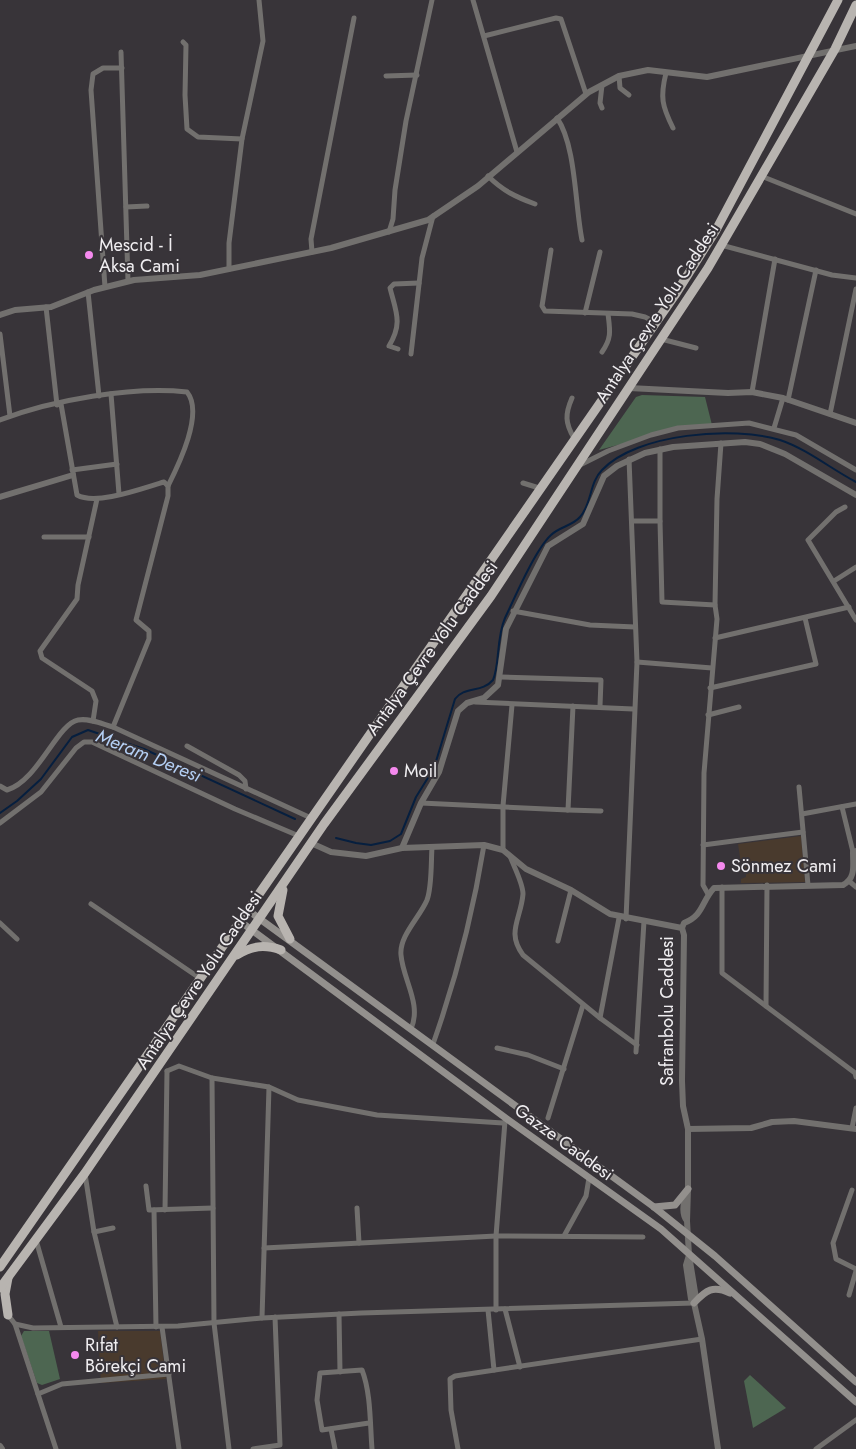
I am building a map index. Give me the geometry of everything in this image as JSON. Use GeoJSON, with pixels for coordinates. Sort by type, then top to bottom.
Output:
{"type":"FeatureCollection","features":[{"type":"Feature","properties":{"kind":"highway","name":"Antalya Çevre Yolu Caddesi"},"geometry":{"type":"LineString","coordinates":[[0,1267],[249,911],[311,818],[655,322],[716,230],[838,0]]}},
{"type":"Feature","properties":{"kind":"highway","name":"Antalya Çevre Yolu Caddesi"},"geometry":{"type":"LineString","coordinates":[[0,1288],[163,1069],[232,958],[311,843],[491,596],[722,245],[835,49],[856,5]]}},
{"type":"Feature","properties":{"kind":"highway"},"geometry":{"type":"LineString","coordinates":[[287,879],[280,897],[278,916],[290,939]]}},
{"type":"Feature","properties":{"kind":"highway"},"geometry":{"type":"LineString","coordinates":[[232,958],[255,946],[268,946],[281,950]]}},
{"type":"Feature","properties":{"kind":"highway"},"geometry":{"type":"LineString","coordinates":[[4,1313],[9,1276]]}},
{"type":"Feature","properties":{"kind":"main road","name":"Gazze Caddesi"},"geometry":{"type":"LineString","coordinates":[[249,911],[290,939],[654,1207],[688,1234],[856,1382]]}},
{"type":"Feature","properties":{"kind":"main road","name":"Gazze Caddesi"},"geometry":{"type":"LineString","coordinates":[[241,922],[281,950],[505,1121],[661,1229],[856,1402]]}},
{"type":"Feature","properties":{"kind":"main road"},"geometry":{"type":"LineString","coordinates":[[654,1207],[675,1205],[688,1189]]}},
{"type":"Feature","properties":{"kind":"main road"},"geometry":{"type":"LineString","coordinates":[[694,1303],[712,1288],[720,1288],[735,1295]]}},
{"type":"Feature","properties":{"kind":"street"},"geometry":{"type":"LineString","coordinates":[[229,269],[229,243],[242,139],[263,41],[259,0]]}},
{"type":"Feature","properties":{"kind":"street"},"geometry":{"type":"LineString","coordinates":[[389,232],[393,219],[395,190],[405,131],[432,0]]}},
{"type":"Feature","properties":{"kind":"street"},"geometry":{"type":"LineString","coordinates":[[473,0],[517,152]]}},
{"type":"Feature","properties":{"kind":"street"},"geometry":{"type":"LineString","coordinates":[[312,252],[311,239],[354,18]]}},
{"type":"Feature","properties":{"kind":"street"},"geometry":{"type":"LineString","coordinates":[[484,36],[556,18],[561,20],[586,94]]}},
{"type":"Feature","properties":{"kind":"street"},"geometry":{"type":"LineString","coordinates":[[183,42],[186,45],[187,129],[198,137],[242,139]]}},
{"type":"Feature","properties":{"kind":"street"},"geometry":{"type":"LineString","coordinates":[[0,315],[15,310],[46,307],[88,292],[128,281],[200,275],[312,252],[389,232],[434,216],[488,176],[586,94],[619,76],[648,70],[707,77],[856,46]]}},
{"type":"Feature","properties":{"kind":"street"},"geometry":{"type":"LineString","coordinates":[[121,52],[128,281]]}},
{"type":"Feature","properties":{"kind":"street"},"geometry":{"type":"LineString","coordinates":[[106,287],[91,90],[94,74],[103,68],[122,68]]}},
{"type":"Feature","properties":{"kind":"street"},"geometry":{"type":"LineString","coordinates":[[666,73],[661,96],[672,128]]}},
{"type":"Feature","properties":{"kind":"street"},"geometry":{"type":"LineString","coordinates":[[386,76],[417,75]]}},
{"type":"Feature","properties":{"kind":"street"},"geometry":{"type":"LineString","coordinates":[[619,76],[620,88],[629,96]]}},
{"type":"Feature","properties":{"kind":"street"},"geometry":{"type":"LineString","coordinates":[[602,85],[600,103],[602,108]]}},
{"type":"Feature","properties":{"kind":"street"},"geometry":{"type":"LineString","coordinates":[[557,118],[564,128],[570,154],[582,240]]}},
{"type":"Feature","properties":{"kind":"street"},"geometry":{"type":"LineString","coordinates":[[488,176],[500,189],[514,197],[535,204]]}},
{"type":"Feature","properties":{"kind":"street"},"geometry":{"type":"LineString","coordinates":[[761,176],[856,214]]}},
{"type":"Feature","properties":{"kind":"street"},"geometry":{"type":"LineString","coordinates":[[126,207],[147,206]]}},
{"type":"Feature","properties":{"kind":"street"},"geometry":{"type":"LineString","coordinates":[[411,354],[428,232],[434,216]]}},
{"type":"Feature","properties":{"kind":"street"},"geometry":{"type":"LineString","coordinates":[[722,245],[816,270],[856,278]]}},
{"type":"Feature","properties":{"kind":"street"},"geometry":{"type":"LineString","coordinates":[[551,250],[542,306],[545,311],[632,314],[655,322]]}},
{"type":"Feature","properties":{"kind":"street"},"geometry":{"type":"LineString","coordinates":[[585,313],[600,252]]}},
{"type":"Feature","properties":{"kind":"street"},"geometry":{"type":"LineString","coordinates":[[752,392],[776,259]]}},
{"type":"Feature","properties":{"kind":"street"},"geometry":{"type":"LineString","coordinates":[[774,428],[786,399],[816,270]]}},
{"type":"Feature","properties":{"kind":"street"},"geometry":{"type":"LineString","coordinates":[[398,349],[389,346],[394,337],[398,316],[390,288],[394,284],[420,283]]}},
{"type":"Feature","properties":{"kind":"street"},"geometry":{"type":"LineString","coordinates":[[830,414],[856,290]]}},
{"type":"Feature","properties":{"kind":"street"},"geometry":{"type":"LineString","coordinates":[[88,292],[99,396]]}},
{"type":"Feature","properties":{"kind":"street"},"geometry":{"type":"LineString","coordinates":[[46,307],[59,404],[77,495],[83,499],[97,499],[164,482],[168,486]]}},
{"type":"Feature","properties":{"kind":"street"},"geometry":{"type":"LineString","coordinates":[[602,352],[609,342],[611,334],[608,314]]}},
{"type":"Feature","properties":{"kind":"street"},"geometry":{"type":"LineString","coordinates":[[0,334],[10,416]]}},
{"type":"Feature","properties":{"kind":"street"},"geometry":{"type":"LineString","coordinates":[[661,339],[696,348]]}},
{"type":"Feature","properties":{"kind":"street"},"geometry":{"type":"LineString","coordinates":[[629,388],[728,393],[752,392],[786,399],[856,423]]}},
{"type":"Feature","properties":{"kind":"street"},"geometry":{"type":"LineString","coordinates":[[0,420],[59,404],[99,396],[163,389],[187,392],[194,406],[179,465],[168,486],[168,496],[136,620],[149,631],[149,639],[113,727]]}},
{"type":"Feature","properties":{"kind":"street"},"geometry":{"type":"LineString","coordinates":[[111,394],[119,494]]}},
{"type":"Feature","properties":{"kind":"street"},"geometry":{"type":"LineString","coordinates":[[572,398],[567,409],[566,425],[574,438]]}},
{"type":"Feature","properties":{"kind":"street"},"geometry":{"type":"LineString","coordinates":[[576,467],[608,450],[678,428],[749,423],[796,435],[856,470]]}},
{"type":"Feature","properties":{"kind":"street"},"geometry":{"type":"LineString","coordinates":[[708,894],[703,885],[703,845],[708,715],[717,619],[714,605],[717,499],[721,443]]}},
{"type":"Feature","properties":{"kind":"street"},"geometry":{"type":"LineString","coordinates":[[475,702],[492,693],[501,677],[502,645],[514,611],[548,546],[583,524],[604,476],[629,459],[660,449],[721,443],[760,444],[785,454],[856,495]]}},
{"type":"Feature","properties":{"kind":"street"},"geometry":{"type":"LineString","coordinates":[[660,449],[662,602],[714,605]]}},
{"type":"Feature","properties":{"kind":"street"},"geometry":{"type":"LineString","coordinates":[[600,1018],[622,918],[637,662],[629,459]]}},
{"type":"Feature","properties":{"kind":"street"},"geometry":{"type":"LineString","coordinates":[[0,497],[73,472],[117,464]]}},
{"type":"Feature","properties":{"kind":"street"},"geometry":{"type":"LineString","coordinates":[[523,483],[539,488]]}},
{"type":"Feature","properties":{"kind":"street"},"geometry":{"type":"LineString","coordinates":[[93,721],[96,701],[92,691],[42,658],[40,651],[77,599],[97,499]]}},
{"type":"Feature","properties":{"kind":"street"},"geometry":{"type":"LineString","coordinates":[[845,506],[836,512],[808,540],[856,620]]}},
{"type":"Feature","properties":{"kind":"street"},"geometry":{"type":"LineString","coordinates":[[632,521],[660,521]]}},
{"type":"Feature","properties":{"kind":"street"},"geometry":{"type":"LineString","coordinates":[[44,537],[89,537]]}},
{"type":"Feature","properties":{"kind":"street"},"geometry":{"type":"LineString","coordinates":[[834,581],[856,567]]}},
{"type":"Feature","properties":{"kind":"street"},"geometry":{"type":"LineString","coordinates":[[715,638],[849,607]]}},
{"type":"Feature","properties":{"kind":"street"},"geometry":{"type":"LineString","coordinates":[[514,611],[590,625],[635,627]]}},
{"type":"Feature","properties":{"kind":"street"},"geometry":{"type":"LineString","coordinates":[[710,688],[816,664],[805,618]]}},
{"type":"Feature","properties":{"kind":"street"},"geometry":{"type":"LineString","coordinates":[[637,662],[712,668]]}},
{"type":"Feature","properties":{"kind":"street"},"geometry":{"type":"LineString","coordinates":[[501,677],[601,680],[600,706]]}},
{"type":"Feature","properties":{"kind":"street"},"geometry":{"type":"LineString","coordinates":[[402,848],[421,803],[439,772],[458,711],[467,703],[633,708]]}},
{"type":"Feature","properties":{"kind":"street"},"geometry":{"type":"LineString","coordinates":[[503,850],[503,806],[512,704]]}},
{"type":"Feature","properties":{"kind":"street"},"geometry":{"type":"LineString","coordinates":[[568,810],[573,706]]}},
{"type":"Feature","properties":{"kind":"street"},"geometry":{"type":"LineString","coordinates":[[708,715],[739,707]]}},
{"type":"Feature","properties":{"kind":"street"},"geometry":{"type":"LineString","coordinates":[[0,786],[7,790],[14,788],[30,775],[69,724],[79,720],[93,721],[113,727],[311,818]]}},
{"type":"Feature","properties":{"kind":"street"},"geometry":{"type":"LineString","coordinates":[[0,823],[41,792],[76,748],[84,742],[92,742],[235,809],[299,836]]}},
{"type":"Feature","properties":{"kind":"street"},"geometry":{"type":"LineString","coordinates":[[187,746],[239,775],[245,781],[246,789]]}},
{"type":"Feature","properties":{"kind":"street"},"geometry":{"type":"LineString","coordinates":[[799,788],[808,885]]}},
{"type":"Feature","properties":{"kind":"street"},"geometry":{"type":"LineString","coordinates":[[421,803],[601,811]]}},
{"type":"Feature","properties":{"kind":"street"},"geometry":{"type":"LineString","coordinates":[[802,814],[856,804]]}},
{"type":"Feature","properties":{"kind":"street"},"geometry":{"type":"LineString","coordinates":[[682,928],[684,923],[695,919],[708,894],[714,888],[843,884],[850,881],[854,874],[854,852],[842,808]]}},
{"type":"Feature","properties":{"kind":"street"},"geometry":{"type":"LineString","coordinates":[[703,845],[803,832]]}},
{"type":"Feature","properties":{"kind":"street","name":"Safranbolu Caddesi"},"geometry":{"type":"LineString","coordinates":[[311,843],[331,852],[358,856],[381,854],[402,848],[484,845],[503,850],[526,869],[572,890],[622,918],[682,928],[684,935],[682,1081],[683,1106],[688,1129],[687,1221],[689,1253],[696,1298],[694,1303],[702,1339],[718,1449]]}},
{"type":"Feature","properties":{"kind":"street"},"geometry":{"type":"LineString","coordinates":[[433,1044],[454,984],[474,904],[484,845]]}},
{"type":"Feature","properties":{"kind":"street"},"geometry":{"type":"LineString","coordinates":[[411,1029],[415,1021],[415,1006],[401,954],[403,944],[428,899],[432,847]]}},
{"type":"Feature","properties":{"kind":"street"},"geometry":{"type":"LineString","coordinates":[[510,856],[523,893],[514,936],[515,944],[523,955],[600,1018],[637,1045]]}},
{"type":"Feature","properties":{"kind":"street"},"geometry":{"type":"LineString","coordinates":[[850,881],[856,887]]}},
{"type":"Feature","properties":{"kind":"street"},"geometry":{"type":"LineString","coordinates":[[766,1006],[767,886]]}},
{"type":"Feature","properties":{"kind":"street"},"geometry":{"type":"LineString","coordinates":[[722,887],[722,973],[855,1073],[856,1077]]}},
{"type":"Feature","properties":{"kind":"street"},"geometry":{"type":"LineString","coordinates":[[558,941],[572,890]]}},
{"type":"Feature","properties":{"kind":"street"},"geometry":{"type":"LineString","coordinates":[[91,904],[201,980]]}},
{"type":"Feature","properties":{"kind":"street"},"geometry":{"type":"LineString","coordinates":[[636,1052],[644,921]]}},
{"type":"Feature","properties":{"kind":"street"},"geometry":{"type":"LineString","coordinates":[[0,923],[16,939]]}},
{"type":"Feature","properties":{"kind":"street"},"geometry":{"type":"LineString","coordinates":[[548,1118],[584,1005]]}},
{"type":"Feature","properties":{"kind":"street"},"geometry":{"type":"LineString","coordinates":[[497,1048],[528,1055],[564,1069]]}},
{"type":"Feature","properties":{"kind":"street"},"geometry":{"type":"LineString","coordinates":[[165,1210],[163,1069],[180,1066],[212,1078],[269,1087],[298,1100],[377,1115],[505,1121],[496,1236],[496,1310]]}},
{"type":"Feature","properties":{"kind":"street"},"geometry":{"type":"LineString","coordinates":[[212,1078],[214,1323],[229,1449]]}},
{"type":"Feature","properties":{"kind":"street"},"geometry":{"type":"LineString","coordinates":[[262,1318],[269,1087]]}},
{"type":"Feature","properties":{"kind":"street"},"geometry":{"type":"LineString","coordinates":[[688,1129],[750,1128],[772,1122],[794,1121],[854,1129],[856,1108]]}},
{"type":"Feature","properties":{"kind":"street"},"geometry":{"type":"LineString","coordinates":[[85,1173],[94,1232],[117,1327]]}},
{"type":"Feature","properties":{"kind":"street"},"geometry":{"type":"LineString","coordinates":[[564,1236],[586,1196],[589,1178]]}},
{"type":"Feature","properties":{"kind":"street"},"geometry":{"type":"LineString","coordinates":[[146,1186],[149,1210],[213,1208]]}},
{"type":"Feature","properties":{"kind":"street"},"geometry":{"type":"LineString","coordinates":[[849,1295],[856,1270],[836,1259],[833,1243],[852,1190]]}},
{"type":"Feature","properties":{"kind":"street"},"geometry":{"type":"LineString","coordinates":[[357,1208],[359,1243]]}},
{"type":"Feature","properties":{"kind":"street"},"geometry":{"type":"LineString","coordinates":[[154,1210],[156,1327]]}},
{"type":"Feature","properties":{"kind":"street"},"geometry":{"type":"LineString","coordinates":[[94,1232],[113,1228]]}},
{"type":"Feature","properties":{"kind":"street"},"geometry":{"type":"LineString","coordinates":[[264,1248],[496,1236],[643,1237]]}},
{"type":"Feature","properties":{"kind":"street"},"geometry":{"type":"LineString","coordinates":[[36,1240],[61,1327]]}},
{"type":"Feature","properties":{"kind":"street"},"geometry":{"type":"LineString","coordinates":[[4,1313],[16,1324],[33,1328],[162,1327],[275,1317],[339,1314],[694,1303]]}},
{"type":"Feature","properties":{"kind":"street"},"geometry":{"type":"LineString","coordinates":[[505,1309],[520,1367]]}},
{"type":"Feature","properties":{"kind":"street"},"geometry":{"type":"LineString","coordinates":[[488,1310],[494,1370]]}},
{"type":"Feature","properties":{"kind":"street"},"geometry":{"type":"LineString","coordinates":[[339,1314],[340,1372]]}},
{"type":"Feature","properties":{"kind":"street"},"geometry":{"type":"LineString","coordinates":[[253,1449],[280,1447],[275,1317]]}},
{"type":"Feature","properties":{"kind":"street"},"geometry":{"type":"LineString","coordinates":[[16,1324],[56,1449]]}},
{"type":"Feature","properties":{"kind":"street"},"geometry":{"type":"LineString","coordinates":[[162,1327],[180,1449]]}},
{"type":"Feature","properties":{"kind":"street"},"geometry":{"type":"LineString","coordinates":[[458,1449],[451,1410],[450,1379],[494,1370],[702,1339]]}},
{"type":"Feature","properties":{"kind":"street"},"geometry":{"type":"LineString","coordinates":[[370,1423],[322,1430],[317,1400],[320,1373],[362,1370],[366,1378],[370,1423],[372,1449]]}},
{"type":"Feature","properties":{"kind":"street"},"geometry":{"type":"LineString","coordinates":[[38,1394],[62,1384],[169,1374]]}},
{"type":"Feature","properties":{"kind":"street"},"geometry":{"type":"LineString","coordinates":[[816,1449],[856,1420]]}},
{"type":"Feature","properties":{"kind":"street"},"geometry":{"type":"LineString","coordinates":[[331,1429],[335,1449]]}},
{"type":"Feature","properties":{"kind":"shaded area"},"geometry":{"type":"Polygon","coordinates":[[[801,836],[805,882],[741,883],[741,879],[746,877],[746,871],[742,871],[738,844],[801,836]]]}},
{"type":"Feature","properties":{"kind":"shaded area"},"geometry":{"type":"Polygon","coordinates":[[[98,1331],[160,1331],[166,1379],[101,1383],[98,1331]]]}},
{"type":"Feature","properties":{"kind":"green space"},"geometry":{"type":"Polygon","coordinates":[[[642,395],[705,397],[712,425],[685,427],[599,450],[636,397],[642,395]]]}},
{"type":"Feature","properties":{"kind":"green space"},"geometry":{"type":"Polygon","coordinates":[[[24,1331],[49,1331],[60,1379],[42,1385],[37,1383],[21,1336],[24,1331]]]}},
{"type":"Feature","properties":{"kind":"green space"},"geometry":{"type":"Polygon","coordinates":[[[750,1375],[786,1408],[753,1428],[744,1381],[750,1375]]]}},
{"type":"Feature","properties":{"kind":"waterway","name":"Meram Deresi"},"geometry":{"type":"LineString","coordinates":[[336,838],[371,845],[390,841],[401,834],[416,797],[434,768],[455,699],[463,692],[484,687],[493,680],[497,667],[502,626],[538,551],[551,535],[580,517],[587,506],[592,487],[598,475],[618,458],[638,448],[687,436],[713,434],[761,436],[790,444],[856,482]]}},
{"type":"Feature","properties":{"kind":"waterway","name":"Meram Deresi"},"geometry":{"type":"LineString","coordinates":[[0,813],[17,801],[41,779],[72,737],[88,730],[144,749],[295,819]]}},
{"type":"Feature","properties":{"kind":"place","name":"Mescid - İ Aksa Cami"},"geometry":{"type":"Point","coordinates":[89,255]}},
{"type":"Feature","properties":{"kind":"place","name":"Moil"},"geometry":{"type":"Point","coordinates":[394,771]}},
{"type":"Feature","properties":{"kind":"place","name":"Sönmez Cami"},"geometry":{"type":"Point","coordinates":[721,866]}},
{"type":"Feature","properties":{"kind":"place","name":"Rıfat Börekçi Cami"},"geometry":{"type":"Point","coordinates":[75,1355]}}]}
